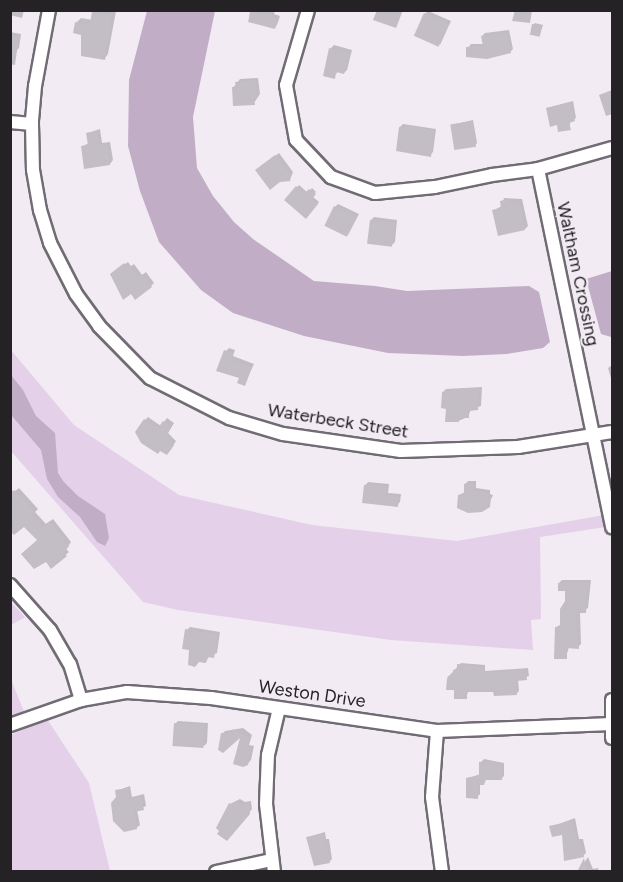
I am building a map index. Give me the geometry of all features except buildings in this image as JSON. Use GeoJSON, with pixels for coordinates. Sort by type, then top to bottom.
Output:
{"type":"FeatureCollection","features":[{"type":"Feature","properties":{"kind":"street","name":"Waterbeck Street"},"geometry":{"type":"LineString","coordinates":[[50,10],[34,86],[32,124],[33,170],[40,210],[50,243],[76,294],[99,326],[150,378],[229,418],[283,434],[401,451],[518,447],[612,432]]}},
{"type":"Feature","properties":{"kind":"street"},"geometry":{"type":"LineString","coordinates":[[308,10],[286,85],[296,140],[332,177],[375,193],[435,187],[492,175],[538,169],[612,148]]}},
{"type":"Feature","properties":{"kind":"street"},"geometry":{"type":"LineString","coordinates":[[10,122],[32,124]]}},
{"type":"Feature","properties":{"kind":"street","name":"Waltham Crossing"},"geometry":{"type":"LineString","coordinates":[[538,169],[612,527]]}},
{"type":"Feature","properties":{"kind":"street"},"geometry":{"type":"LineString","coordinates":[[10,585],[50,630],[70,664],[81,700]]}},
{"type":"Feature","properties":{"kind":"street","name":"Weston Drive"},"geometry":{"type":"LineString","coordinates":[[10,725],[81,700],[127,692],[170,694],[437,730],[612,724]]}},
{"type":"Feature","properties":{"kind":"street"},"geometry":{"type":"LineString","coordinates":[[612,700],[612,738]]}},
{"type":"Feature","properties":{"kind":"street"},"geometry":{"type":"LineString","coordinates":[[216,872],[273,866],[266,804],[268,755],[279,708]]}},
{"type":"Feature","properties":{"kind":"street"},"geometry":{"type":"LineString","coordinates":[[437,730],[432,797],[442,872]]}},
{"type":"Feature","properties":{"kind":"shaded area"},"geometry":{"type":"Polygon","coordinates":[[[147,11],[215,11],[193,117],[197,168],[213,196],[234,222],[253,239],[314,281],[407,291],[529,286],[539,292],[550,342],[543,348],[507,354],[463,356],[388,353],[304,336],[233,313],[201,290],[159,242],[140,191],[128,146],[129,80],[147,11]]]}},
{"type":"Feature","properties":{"kind":"shaded area"},"geometry":{"type":"Polygon","coordinates":[[[612,271],[611,337],[601,334],[586,279],[612,271]]]}},
{"type":"Feature","properties":{"kind":"shaded area"},"geometry":{"type":"Polygon","coordinates":[[[10,349],[74,425],[179,495],[312,525],[457,541],[604,515],[606,527],[540,537],[541,619],[531,620],[533,650],[391,640],[178,610],[143,602],[11,451],[10,349]]]}},
{"type":"Feature","properties":{"kind":"shaded area"},"geometry":{"type":"Polygon","coordinates":[[[11,375],[23,390],[36,416],[55,433],[58,473],[63,481],[78,496],[105,514],[109,538],[105,546],[97,542],[80,517],[58,497],[47,479],[41,450],[12,416],[11,375]]]}},
{"type":"Feature","properties":{"kind":"shaded area"},"geometry":{"type":"Polygon","coordinates":[[[10,601],[25,617],[11,625],[10,625],[10,601]]]}},
{"type":"Feature","properties":{"kind":"shaded area"},"geometry":{"type":"Polygon","coordinates":[[[10,677],[25,714],[10,722],[10,677]]]}},
{"type":"Feature","properties":{"kind":"shaded area"},"geometry":{"type":"Polygon","coordinates":[[[47,719],[89,783],[110,871],[11,871],[11,735],[47,719]]]}}]}
